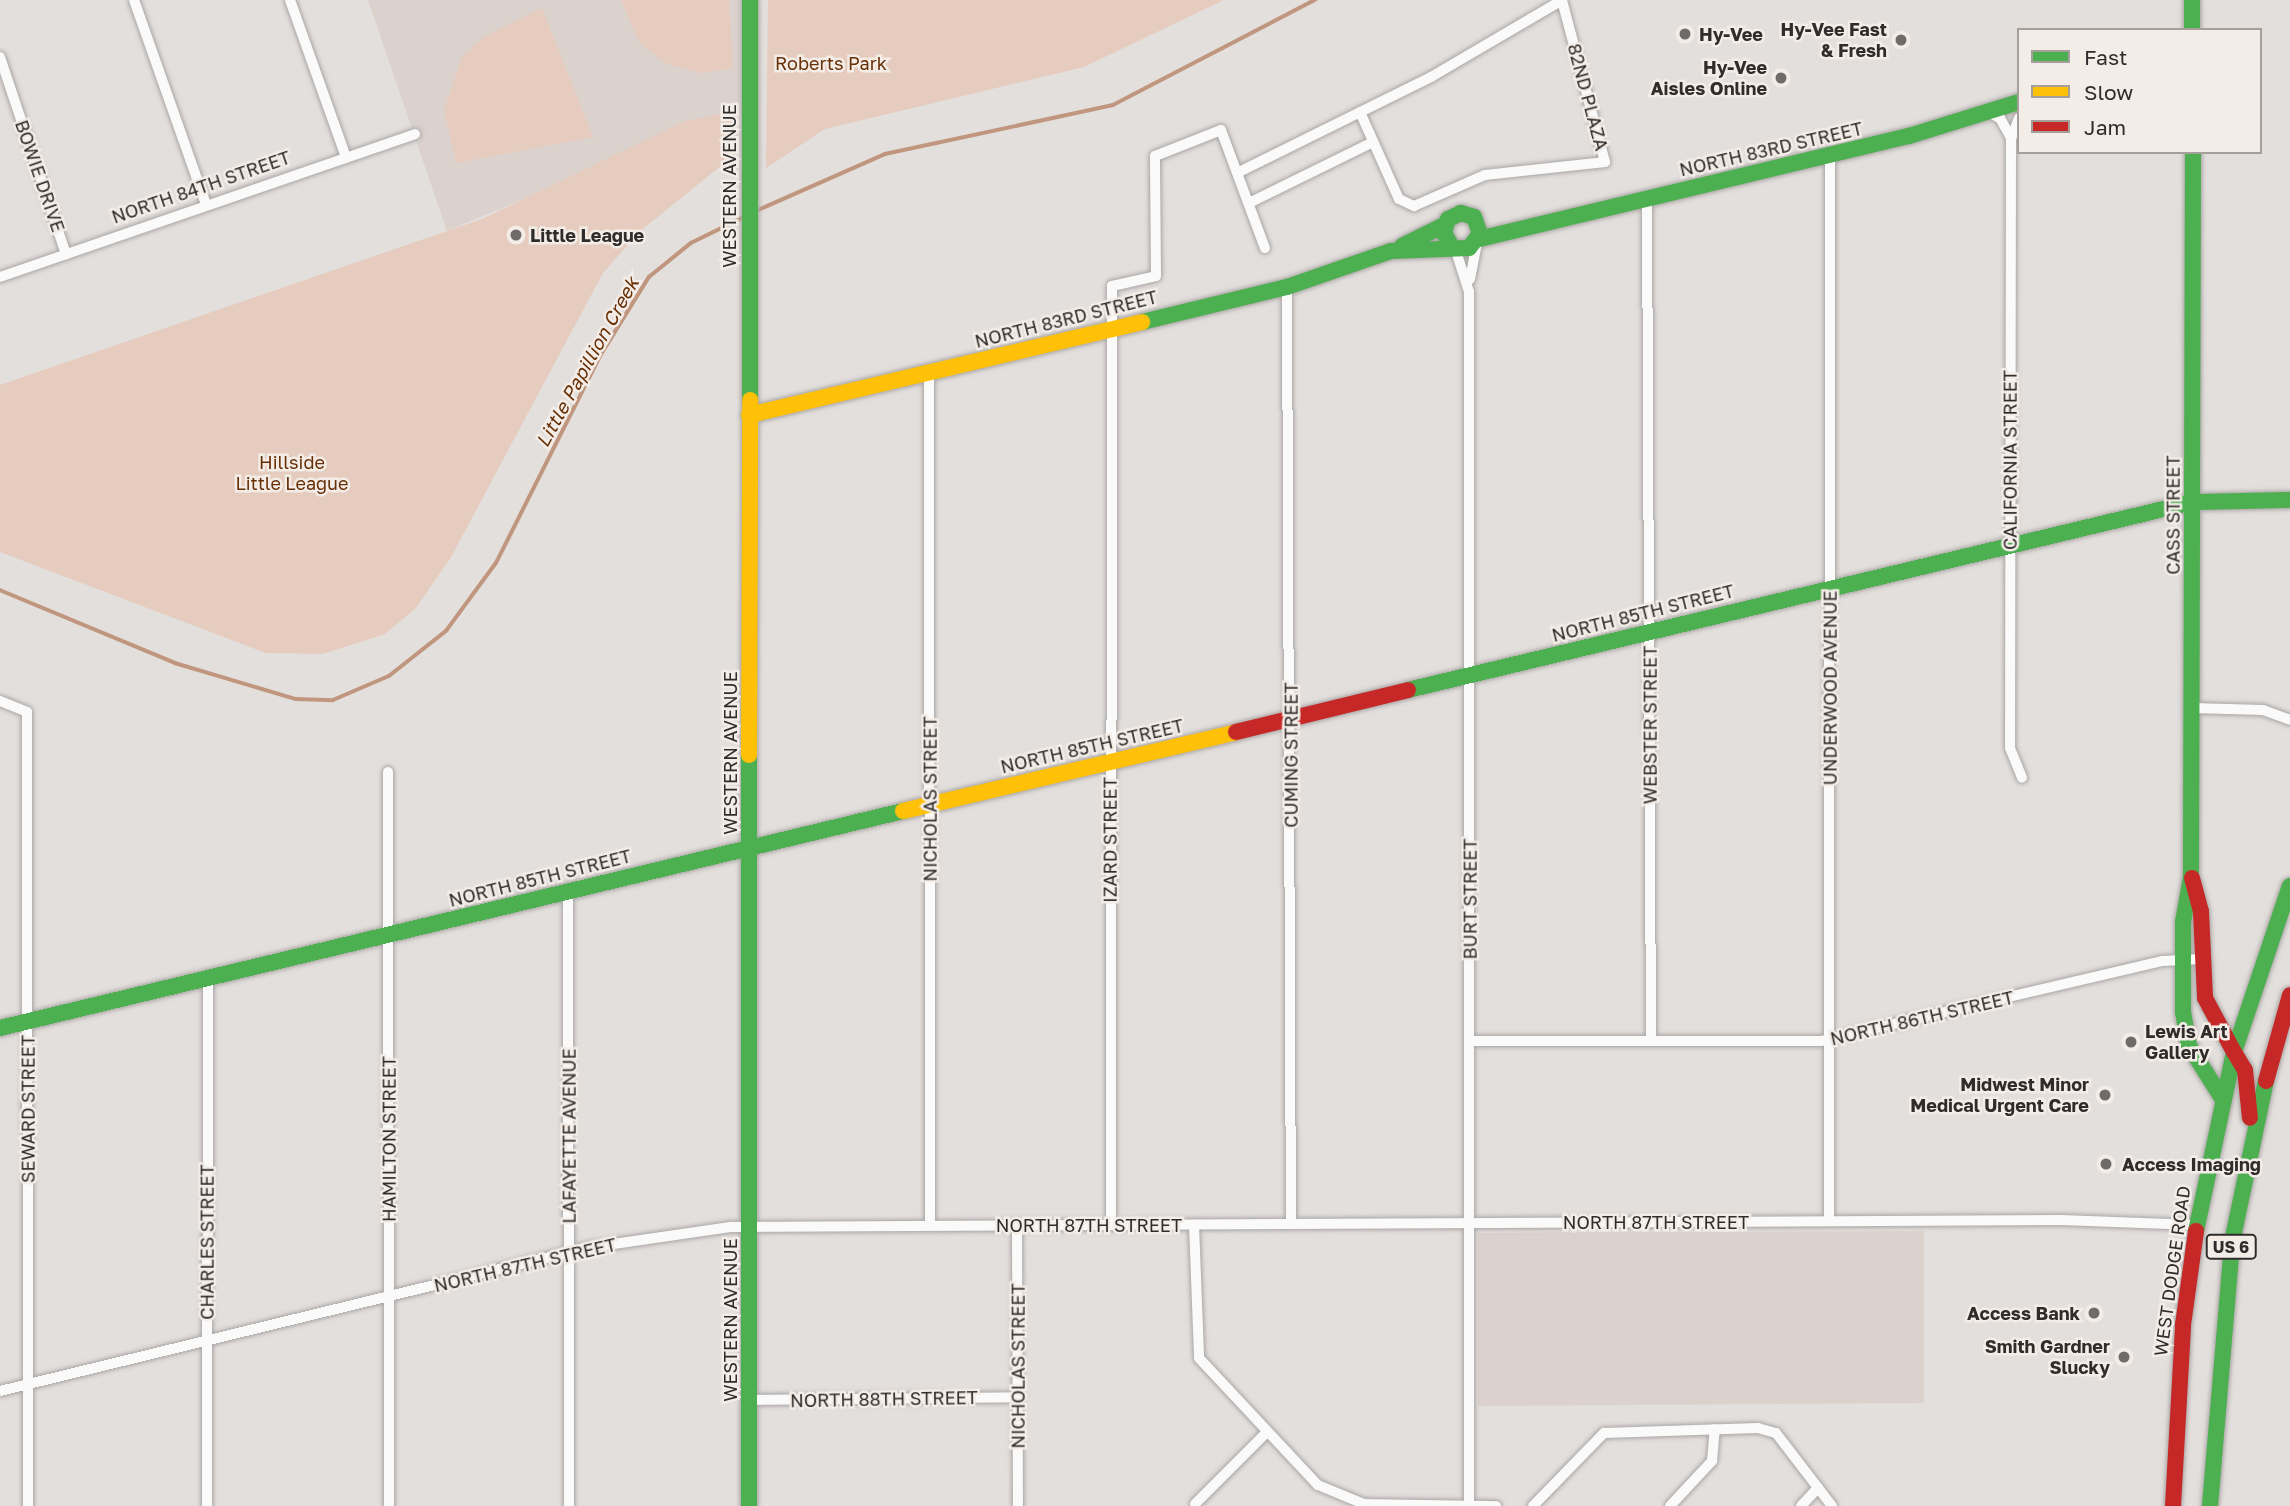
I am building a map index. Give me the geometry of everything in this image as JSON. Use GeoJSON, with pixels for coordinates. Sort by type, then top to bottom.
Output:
{"type":"FeatureCollection","features":[{"type":"Feature","properties":{"kind":"main road","name":"WESTERN AVENUE"},"geometry":{"type":"LineString","coordinates":[[749,1506],[750,0]]}},
{"type":"Feature","properties":{"kind":"main road"},"geometry":{"type":"LineString","coordinates":[[2192,0],[2192,28]]}},
{"type":"Feature","properties":{"kind":"main road","name":"NORTH 83RD STREET"},"geometry":{"type":"LineString","coordinates":[[1391,251],[1453,246],[1478,241],[1530,226],[1830,155],[2017,103]]}},
{"type":"Feature","properties":{"kind":"main road","name":"CASS STREET"},"geometry":{"type":"LineString","coordinates":[[2193,154],[2191,877],[2182,959],[2187,1041],[2222,1098]]}},
{"type":"Feature","properties":{"kind":"main road"},"geometry":{"type":"LineString","coordinates":[[1452,219],[1453,246]]}},
{"type":"Feature","properties":{"kind":"main road","name":"NORTH 83RD STREET"},"geometry":{"type":"LineString","coordinates":[[749,415],[1287,287],[1391,251],[1452,219],[1530,226]]}},
{"type":"Feature","properties":{"kind":"main road"},"geometry":{"type":"LineString","coordinates":[[1477,220],[1478,241]]}},
{"type":"Feature","properties":{"kind":"main road"},"geometry":{"type":"LineString","coordinates":[[2193,502],[2290,500]]}},
{"type":"Feature","properties":{"kind":"main road","name":"NORTH 85TH STREET"},"geometry":{"type":"LineString","coordinates":[[0,1028],[2193,502]]}},
{"type":"Feature","properties":{"kind":"main road","name":"CASS STREET"},"geometry":{"type":"LineString","coordinates":[[2191,877],[2201,912],[2202,959],[2210,1014],[2246,1075],[2251,1141]]}},
{"type":"Feature","properties":{"kind":"main road","name":"WEST DODGE ROAD"},"geometry":{"type":"LineString","coordinates":[[2173,1506],[2179,1361],[2196,1225],[2234,1052],[2290,886]]}},
{"type":"Feature","properties":{"kind":"main road","name":"US 6"},"geometry":{"type":"LineString","coordinates":[[2210,1506],[2222,1318],[2251,1141],[2290,995]]}},
{"type":"Feature","properties":{"kind":"street"},"geometry":{"type":"LineString","coordinates":[[134,0],[206,205]]}},
{"type":"Feature","properties":{"kind":"street"},"geometry":{"type":"LineString","coordinates":[[290,0],[346,157]]}},
{"type":"Feature","properties":{"kind":"street","name":"82ND PLAZA"},"geometry":{"type":"LineString","coordinates":[[1241,171],[1360,112],[1562,0],[1605,162],[1485,175],[1414,206],[1399,199],[1360,112]]}},
{"type":"Feature","properties":{"kind":"street","name":"BOWIE DRIVE"},"geometry":{"type":"LineString","coordinates":[[0,57],[66,254]]}},
{"type":"Feature","properties":{"kind":"street"},"geometry":{"type":"LineString","coordinates":[[1985,111],[2000,118],[2011,139]]}},
{"type":"Feature","properties":{"kind":"street","name":"CALIFORNIA STREET"},"geometry":{"type":"LineString","coordinates":[[2017,123],[2011,139],[2010,748],[2022,778]]}},
{"type":"Feature","properties":{"kind":"street"},"geometry":{"type":"LineString","coordinates":[[1109,329],[1112,286],[1156,276],[1155,156],[1221,130],[1241,171],[1265,248]]}},
{"type":"Feature","properties":{"kind":"street","name":"NORTH 84TH STREET"},"geometry":{"type":"LineString","coordinates":[[0,277],[415,134]]}},
{"type":"Feature","properties":{"kind":"street"},"geometry":{"type":"LineString","coordinates":[[1251,202],[1373,142]]}},
{"type":"Feature","properties":{"kind":"street","name":"UNDERWOOD AVENUE"},"geometry":{"type":"LineString","coordinates":[[1829,1221],[1830,155]]}},
{"type":"Feature","properties":{"kind":"street"},"geometry":{"type":"LineString","coordinates":[[1450,192],[1452,219]]}},
{"type":"Feature","properties":{"kind":"street","name":"WEBSTER STREET"},"geometry":{"type":"LineString","coordinates":[[1647,199],[1651,1041]]}},
{"type":"Feature","properties":{"kind":"street","name":"BURT STREET"},"geometry":{"type":"LineString","coordinates":[[1469,1506],[1469,292],[1478,241]]}},
{"type":"Feature","properties":{"kind":"street","name":"BURT STREET"},"geometry":{"type":"LineString","coordinates":[[1453,246],[1469,292]]}},
{"type":"Feature","properties":{"kind":"street","name":"CUMING STREET"},"geometry":{"type":"LineString","coordinates":[[1287,287],[1291,718],[1291,1224]]}},
{"type":"Feature","properties":{"kind":"street","name":"IZARD STREET"},"geometry":{"type":"LineString","coordinates":[[1109,329],[1111,1225]]}},
{"type":"Feature","properties":{"kind":"street","name":"NICHOLAS STREET"},"geometry":{"type":"LineString","coordinates":[[929,371],[930,1226]]}},
{"type":"Feature","properties":{"kind":"street","name":"SEWARD STREET"},"geometry":{"type":"LineString","coordinates":[[0,701],[27,712],[28,1506]]}},
{"type":"Feature","properties":{"kind":"street"},"geometry":{"type":"LineString","coordinates":[[2192,708],[2263,710],[2290,720]]}},
{"type":"Feature","properties":{"kind":"street","name":"HAMILTON STREET"},"geometry":{"type":"LineString","coordinates":[[387,772],[389,1506]]}},
{"type":"Feature","properties":{"kind":"street","name":"LAFAYETTE AVENUE"},"geometry":{"type":"LineString","coordinates":[[568,891],[569,1506]]}},
{"type":"Feature","properties":{"kind":"street","name":"NORTH 86TH STREET"},"geometry":{"type":"LineString","coordinates":[[1470,1041],[1830,1040],[2182,959],[2202,959]]}},
{"type":"Feature","properties":{"kind":"street","name":"CHARLES STREET"},"geometry":{"type":"LineString","coordinates":[[207,1506],[208,977]]}},
{"type":"Feature","properties":{"kind":"street","name":"NORTH 87TH STREET"},"geometry":{"type":"LineString","coordinates":[[0,1391],[569,1253],[750,1227],[1829,1221],[2196,1225]]}},
{"type":"Feature","properties":{"kind":"street"},"geometry":{"type":"LineString","coordinates":[[1194,1224],[1199,1358],[1266,1433],[1342,1500],[1496,1506]]}},
{"type":"Feature","properties":{"kind":"street","name":"NICHOLAS STREET"},"geometry":{"type":"LineString","coordinates":[[1017,1226],[1018,1506]]}},
{"type":"Feature","properties":{"kind":"street","name":"NORTH 88TH STREET"},"geometry":{"type":"LineString","coordinates":[[749,1400],[1018,1397]]}},
{"type":"Feature","properties":{"kind":"street"},"geometry":{"type":"LineString","coordinates":[[1670,1506],[1712,1461],[1715,1429]]}},
{"type":"Feature","properties":{"kind":"street"},"geometry":{"type":"LineString","coordinates":[[1532,1506],[1604,1433],[1715,1429],[1774,1432],[1832,1506]]}},
{"type":"Feature","properties":{"kind":"street"},"geometry":{"type":"LineString","coordinates":[[1195,1504],[1266,1433]]}},
{"type":"Feature","properties":{"kind":"street"},"geometry":{"type":"LineString","coordinates":[[1801,1506],[1818,1488]]}},
{"type":"Feature","properties":{"kind":"shaded area"},"geometry":{"type":"Polygon","coordinates":[[[368,0],[739,0],[739,109],[447,231],[368,0]]]}},
{"type":"Feature","properties":{"kind":"shaded area"},"geometry":{"type":"Polygon","coordinates":[[[1924,1231],[1924,1403],[1478,1406],[1478,1233],[1924,1231]]]}},
{"type":"Feature","properties":{"kind":"green space"},"geometry":{"type":"Polygon","coordinates":[[[621,0],[729,0],[733,69],[699,73],[665,63],[639,42],[621,0]]]}},
{"type":"Feature","properties":{"kind":"green space","name":"Roberts Park"},"geometry":{"type":"Polygon","coordinates":[[[768,0],[1224,0],[1084,67],[825,129],[766,168],[768,0]]]}},
{"type":"Feature","properties":{"kind":"green space"},"geometry":{"type":"Polygon","coordinates":[[[542,8],[593,137],[456,163],[444,110],[462,57],[485,36],[542,8]]]}},
{"type":"Feature","properties":{"kind":"green space","name":"Hillside Little League"},"geometry":{"type":"Polygon","coordinates":[[[737,111],[738,152],[639,232],[603,273],[450,559],[415,609],[385,634],[323,654],[266,653],[0,552],[0,385],[482,219],[685,121],[737,111]]]}},
{"type":"Feature","properties":{"kind":"waterway","name":"Little Papillion Creek"},"geometry":{"type":"LineString","coordinates":[[756,211],[885,154],[1113,105],[1315,0]]}},
{"type":"Feature","properties":{"kind":"waterway","name":"Little Papillion Creek"},"geometry":{"type":"LineString","coordinates":[[0,590],[175,663],[296,699],[333,700],[389,676],[446,631],[496,563],[600,356],[649,277],[691,243],[746,216]]}},
{"type":"Feature","properties":{"kind":"traffic: fast"},"geometry":{"type":"LineString","coordinates":[[750,0],[750,400]]}},
{"type":"Feature","properties":{"kind":"traffic: fast"},"geometry":{"type":"LineString","coordinates":[[2192,0],[2192,28]]}},
{"type":"Feature","properties":{"kind":"traffic: fast"},"geometry":{"type":"LineString","coordinates":[[1479,239],[1909,136],[2017,103]]}},
{"type":"Feature","properties":{"kind":"traffic: fast"},"geometry":{"type":"LineString","coordinates":[[2193,154],[2191,877],[2183,922],[2183,1012],[2189,1046],[2222,1098]]}},
{"type":"Feature","properties":{"kind":"traffic: fast"},"geometry":{"type":"LineString","coordinates":[[1142,322],[1287,287],[1391,251],[1469,248],[1480,234],[1474,217],[1461,213],[1448,219],[1444,233],[1451,245]]}},
{"type":"Feature","properties":{"kind":"traffic: fast"},"geometry":{"type":"LineString","coordinates":[[1402,246],[1446,224]]}},
{"type":"Feature","properties":{"kind":"traffic: fast"},"geometry":{"type":"LineString","coordinates":[[1408,690],[2193,502],[2290,500]]}},
{"type":"Feature","properties":{"kind":"traffic: fast"},"geometry":{"type":"LineString","coordinates":[[749,755],[749,1506]]}},
{"type":"Feature","properties":{"kind":"traffic: fast"},"geometry":{"type":"LineString","coordinates":[[0,1028],[903,811]]}},
{"type":"Feature","properties":{"kind":"traffic: fast"},"geometry":{"type":"LineString","coordinates":[[2196,1231],[2234,1052],[2290,886]]}},
{"type":"Feature","properties":{"kind":"traffic: fast"},"geometry":{"type":"LineString","coordinates":[[2210,1506],[2232,1242],[2266,1081]]}},
{"type":"Feature","properties":{"kind":"traffic: slow"},"geometry":{"type":"LineString","coordinates":[[749,415],[1142,322]]}},
{"type":"Feature","properties":{"kind":"traffic: slow"},"geometry":{"type":"LineString","coordinates":[[749,755],[750,400]]}},
{"type":"Feature","properties":{"kind":"traffic: slow"},"geometry":{"type":"LineString","coordinates":[[903,811],[1236,732]]}},
{"type":"Feature","properties":{"kind":"traffic: jam"},"geometry":{"type":"LineString","coordinates":[[1236,732],[1408,690]]}},
{"type":"Feature","properties":{"kind":"traffic: jam"},"geometry":{"type":"LineString","coordinates":[[2192,878],[2201,912],[2205,998],[2234,1052]]}},
{"type":"Feature","properties":{"kind":"traffic: jam"},"geometry":{"type":"LineString","coordinates":[[2266,1081],[2290,995]]}},
{"type":"Feature","properties":{"kind":"traffic: jam"},"geometry":{"type":"LineString","coordinates":[[2234,1052],[2245,1070],[2250,1118]]}},
{"type":"Feature","properties":{"kind":"traffic: jam"},"geometry":{"type":"LineString","coordinates":[[2173,1506],[2183,1325],[2196,1231]]}},
{"type":"Feature","properties":{"kind":"place","name":"Hy-Vee"},"geometry":{"type":"Point","coordinates":[1685,34]}},
{"type":"Feature","properties":{"kind":"place","name":"Hy-Vee Fast & Fresh"},"geometry":{"type":"Point","coordinates":[1901,40]}},
{"type":"Feature","properties":{"kind":"place","name":"Hy-Vee Aisles Online"},"geometry":{"type":"Point","coordinates":[1781,78]}},
{"type":"Feature","properties":{"kind":"place","name":"Little League"},"geometry":{"type":"Point","coordinates":[516,235]}},
{"type":"Feature","properties":{"kind":"place","name":"Lewis Art Gallery"},"geometry":{"type":"Point","coordinates":[2131,1042]}},
{"type":"Feature","properties":{"kind":"place","name":"Midwest Minor Medical Urgent Care"},"geometry":{"type":"Point","coordinates":[2105,1095]}},
{"type":"Feature","properties":{"kind":"place","name":"Access Imaging"},"geometry":{"type":"Point","coordinates":[2106,1164]}},
{"type":"Feature","properties":{"kind":"place","name":"Access Bank"},"geometry":{"type":"Point","coordinates":[2094,1313]}},
{"type":"Feature","properties":{"kind":"place","name":"Smith Gardner Slucky"},"geometry":{"type":"Point","coordinates":[2124,1357]}}]}
